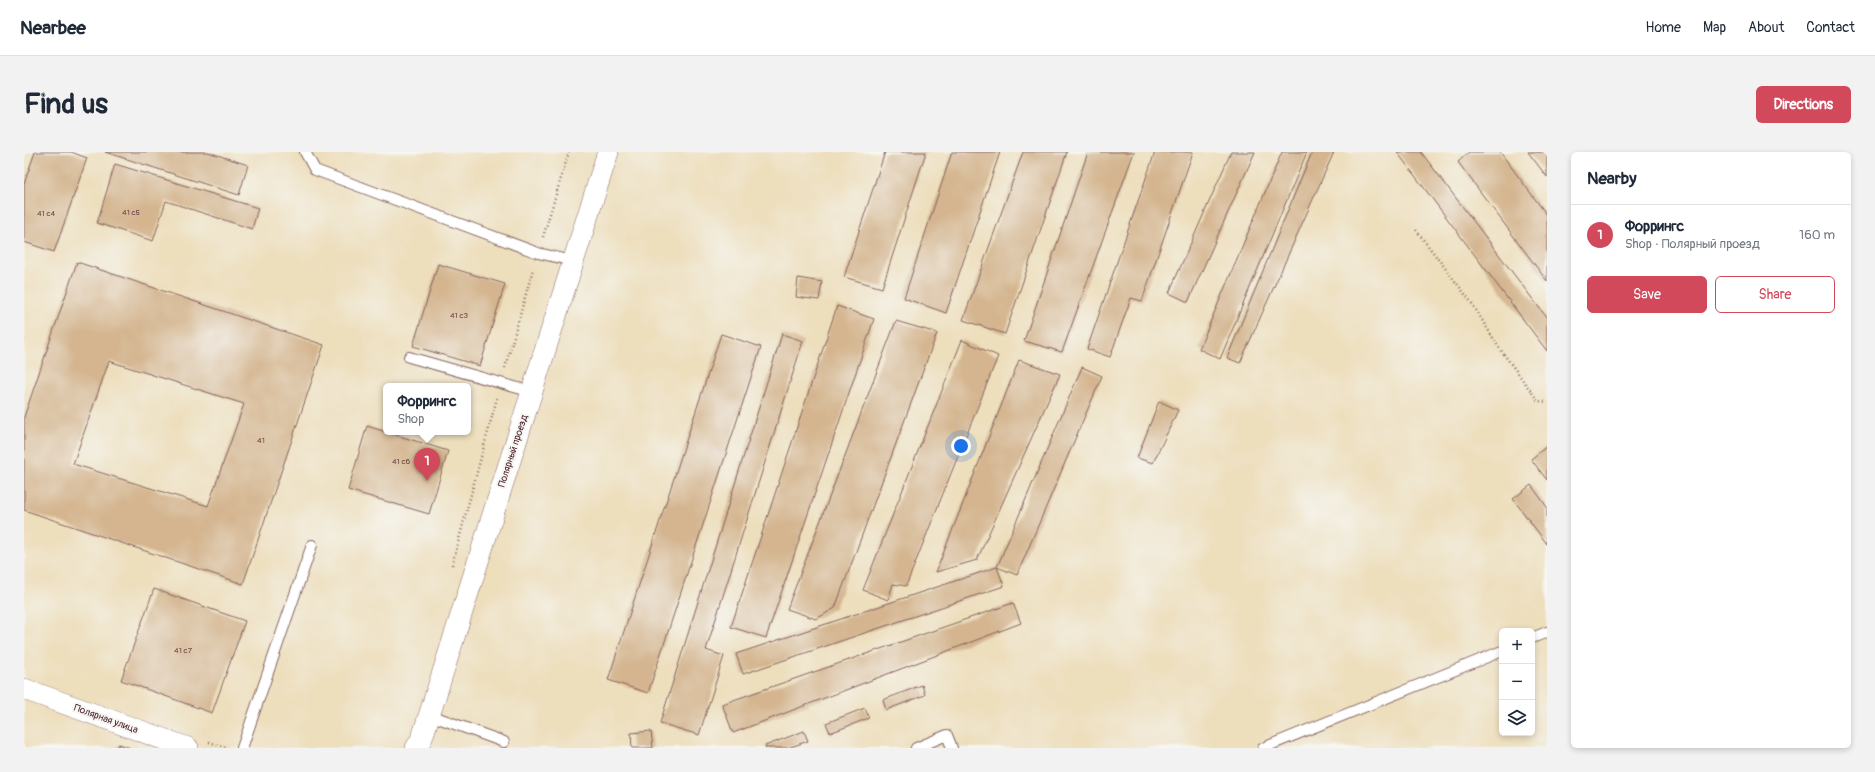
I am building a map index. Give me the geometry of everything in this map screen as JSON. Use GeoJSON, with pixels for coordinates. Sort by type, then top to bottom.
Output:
{"type":"FeatureCollection","features":[{"type":"Feature","properties":{"kind":"street","name":"Полярный проезд"},"geometry":{"type":"LineString","coordinates":[[419,745],[430,715],[608,152]]}},
{"type":"Feature","properties":{"kind":"street","name":"Полярная улица"},"geometry":{"type":"LineString","coordinates":[[24,689],[188,748]]}},
{"type":"Feature","properties":{"kind":"lane"},"geometry":{"type":"LineString","coordinates":[[305,152],[315,170],[538,253],[573,261]]}},
{"type":"Feature","properties":{"kind":"lane"},"geometry":{"type":"LineString","coordinates":[[409,357],[532,392]]}},
{"type":"Feature","properties":{"kind":"lane"},"geometry":{"type":"LineString","coordinates":[[242,748],[312,545]]}},
{"type":"Feature","properties":{"kind":"lane"},"geometry":{"type":"LineString","coordinates":[[1535,637],[1547,632]]}},
{"type":"Feature","properties":{"kind":"lane"},"geometry":{"type":"LineString","coordinates":[[1263,748],[1499,652]]}},
{"type":"Feature","properties":{"kind":"lane"},"geometry":{"type":"LineString","coordinates":[[430,715],[504,742]]}},
{"type":"Feature","properties":{"kind":"lane"},"geometry":{"type":"LineString","coordinates":[[916,748],[947,735],[952,748]]}},
{"type":"Feature","properties":{"kind":"path"},"geometry":{"type":"LineString","coordinates":[[450,572],[501,383],[538,253],[569,152]]}},
{"type":"Feature","properties":{"kind":"path"},"geometry":{"type":"LineString","coordinates":[[1416,230],[1471,302],[1498,346],[1538,401],[1547,402]]}},
{"type":"Feature","properties":{"kind":"building"},"geometry":{"type":"Polygon","coordinates":[[[35,152],[71,152],[87,158],[54,252],[24,242],[24,184],[35,152]]]}},
{"type":"Feature","properties":{"kind":"building"},"geometry":{"type":"Polygon","coordinates":[[[105,152],[208,152],[248,165],[239,195],[105,152]]]}},
{"type":"Feature","properties":{"kind":"building"},"geometry":{"type":"Polygon","coordinates":[[[885,152],[926,152],[882,288],[844,277],[885,152]]]}},
{"type":"Feature","properties":{"kind":"building"},"geometry":{"type":"Polygon","coordinates":[[[952,152],[1000,152],[946,313],[904,298],[952,152]]]}},
{"type":"Feature","properties":{"kind":"building"},"geometry":{"type":"Polygon","coordinates":[[[1023,152],[1067,152],[1005,334],[963,320],[1023,152]]]}},
{"type":"Feature","properties":{"kind":"building"},"geometry":{"type":"Polygon","coordinates":[[[1088,152],[1134,152],[1062,352],[1024,341],[1088,152]]]}},
{"type":"Feature","properties":{"kind":"building"},"geometry":{"type":"Polygon","coordinates":[[[1155,152],[1193,152],[1142,301],[1131,298],[1110,357],[1087,349],[1155,152]]]}},
{"type":"Feature","properties":{"kind":"building"},"geometry":{"type":"Polygon","coordinates":[[[1231,152],[1255,152],[1188,302],[1169,293],[1231,152]]]}},
{"type":"Feature","properties":{"kind":"building"},"geometry":{"type":"Polygon","coordinates":[[[1282,152],[1307,152],[1220,359],[1199,349],[1282,152]]]}},
{"type":"Feature","properties":{"kind":"building"},"geometry":{"type":"Polygon","coordinates":[[[1312,152],[1334,152],[1240,363],[1227,358],[1312,152]]]}},
{"type":"Feature","properties":{"kind":"building"},"geometry":{"type":"Polygon","coordinates":[[[1397,152],[1421,152],[1547,318],[1547,351],[1397,152]]]}},
{"type":"Feature","properties":{"kind":"building"},"geometry":{"type":"Polygon","coordinates":[[[1469,152],[1500,152],[1547,215],[1547,281],[1458,162],[1469,152]]]}},
{"type":"Feature","properties":{"kind":"building"},"geometry":{"type":"Polygon","coordinates":[[[1528,152],[1547,152],[1547,177],[1528,152]]]}},
{"type":"Feature","properties":{"kind":"building"},"geometry":{"type":"Polygon","coordinates":[[[115,164],[258,208],[252,229],[166,201],[153,241],[97,223],[115,164]]]}},
{"type":"Feature","properties":{"kind":"building"},"geometry":{"type":"Polygon","coordinates":[[[77,262],[324,345],[243,584],[24,510],[24,417],[77,262]],[[109,361],[73,464],[208,506],[244,404],[109,361]]]}},
{"type":"Feature","properties":{"kind":"building"},"geometry":{"type":"Polygon","coordinates":[[[438,264],[505,284],[480,366],[413,346],[438,264]]]}},
{"type":"Feature","properties":{"kind":"building"},"geometry":{"type":"Polygon","coordinates":[[[798,278],[822,282],[819,300],[796,297],[798,278]]]}},
{"type":"Feature","properties":{"kind":"building"},"geometry":{"type":"Polygon","coordinates":[[[837,306],[874,319],[766,638],[731,627],[837,306]]]}},
{"type":"Feature","properties":{"kind":"building"},"geometry":{"type":"Polygon","coordinates":[[[896,321],[937,333],[835,608],[816,619],[787,609],[896,321]]]}},
{"type":"Feature","properties":{"kind":"building"},"geometry":{"type":"Polygon","coordinates":[[[721,334],[761,347],[648,693],[608,680],[721,334]]]}},
{"type":"Feature","properties":{"kind":"building"},"geometry":{"type":"Polygon","coordinates":[[[782,334],[803,341],[706,650],[724,656],[699,735],[660,723],[782,334]]]}},
{"type":"Feature","properties":{"kind":"building"},"geometry":{"type":"Polygon","coordinates":[[[962,340],[998,356],[906,586],[893,584],[888,600],[863,590],[962,340]]]}},
{"type":"Feature","properties":{"kind":"building"},"geometry":{"type":"Polygon","coordinates":[[[1019,360],[1060,374],[977,560],[936,572],[1019,360]]]}},
{"type":"Feature","properties":{"kind":"building"},"geometry":{"type":"Polygon","coordinates":[[[1082,367],[1102,376],[1017,575],[997,567],[1082,367]]]}},
{"type":"Feature","properties":{"kind":"building"},"geometry":{"type":"Polygon","coordinates":[[[1159,401],[1178,410],[1153,463],[1137,458],[1159,401]]]}},
{"type":"Feature","properties":{"kind":"building"},"geometry":{"type":"Polygon","coordinates":[[[367,426],[383,431],[383,435],[396,435],[448,451],[429,514],[348,490],[367,426]]]}},
{"type":"Feature","properties":{"kind":"building"},"geometry":{"type":"Polygon","coordinates":[[[1547,446],[1547,480],[1531,459],[1547,446]]]}},
{"type":"Feature","properties":{"kind":"building"},"geometry":{"type":"Polygon","coordinates":[[[1531,485],[1547,507],[1547,544],[1513,499],[1531,485]]]}},
{"type":"Feature","properties":{"kind":"building"},"geometry":{"type":"Polygon","coordinates":[[[997,567],[1004,586],[743,674],[736,654],[997,567]]]}},
{"type":"Feature","properties":{"kind":"building"},"geometry":{"type":"Polygon","coordinates":[[[154,589],[245,621],[212,713],[121,680],[154,589]]]}},
{"type":"Feature","properties":{"kind":"building"},"geometry":{"type":"Polygon","coordinates":[[[1013,603],[1021,623],[733,733],[722,704],[1013,603]]]}},
{"type":"Feature","properties":{"kind":"building"},"geometry":{"type":"Polygon","coordinates":[[[922,685],[925,695],[886,710],[883,700],[922,685]]]}},
{"type":"Feature","properties":{"kind":"building"},"geometry":{"type":"Polygon","coordinates":[[[865,708],[869,718],[830,733],[826,723],[865,708]]]}},
{"type":"Feature","properties":{"kind":"building"},"geometry":{"type":"Polygon","coordinates":[[[651,731],[653,748],[632,748],[631,733],[651,731]]]}},
{"type":"Feature","properties":{"kind":"building"},"geometry":{"type":"Polygon","coordinates":[[[804,731],[808,741],[788,748],[766,748],[765,746],[804,731]]]}},
{"type":"Feature","properties":{"kind":"building"},"geometry":{"type":"Polygon","coordinates":[[[119,744],[130,748],[117,748],[119,744]]]}},
{"type":"Feature","properties":{"kind":"place","name":"Форрингс"},"geometry":{"type":"Point","coordinates":[427,481]}}]}
